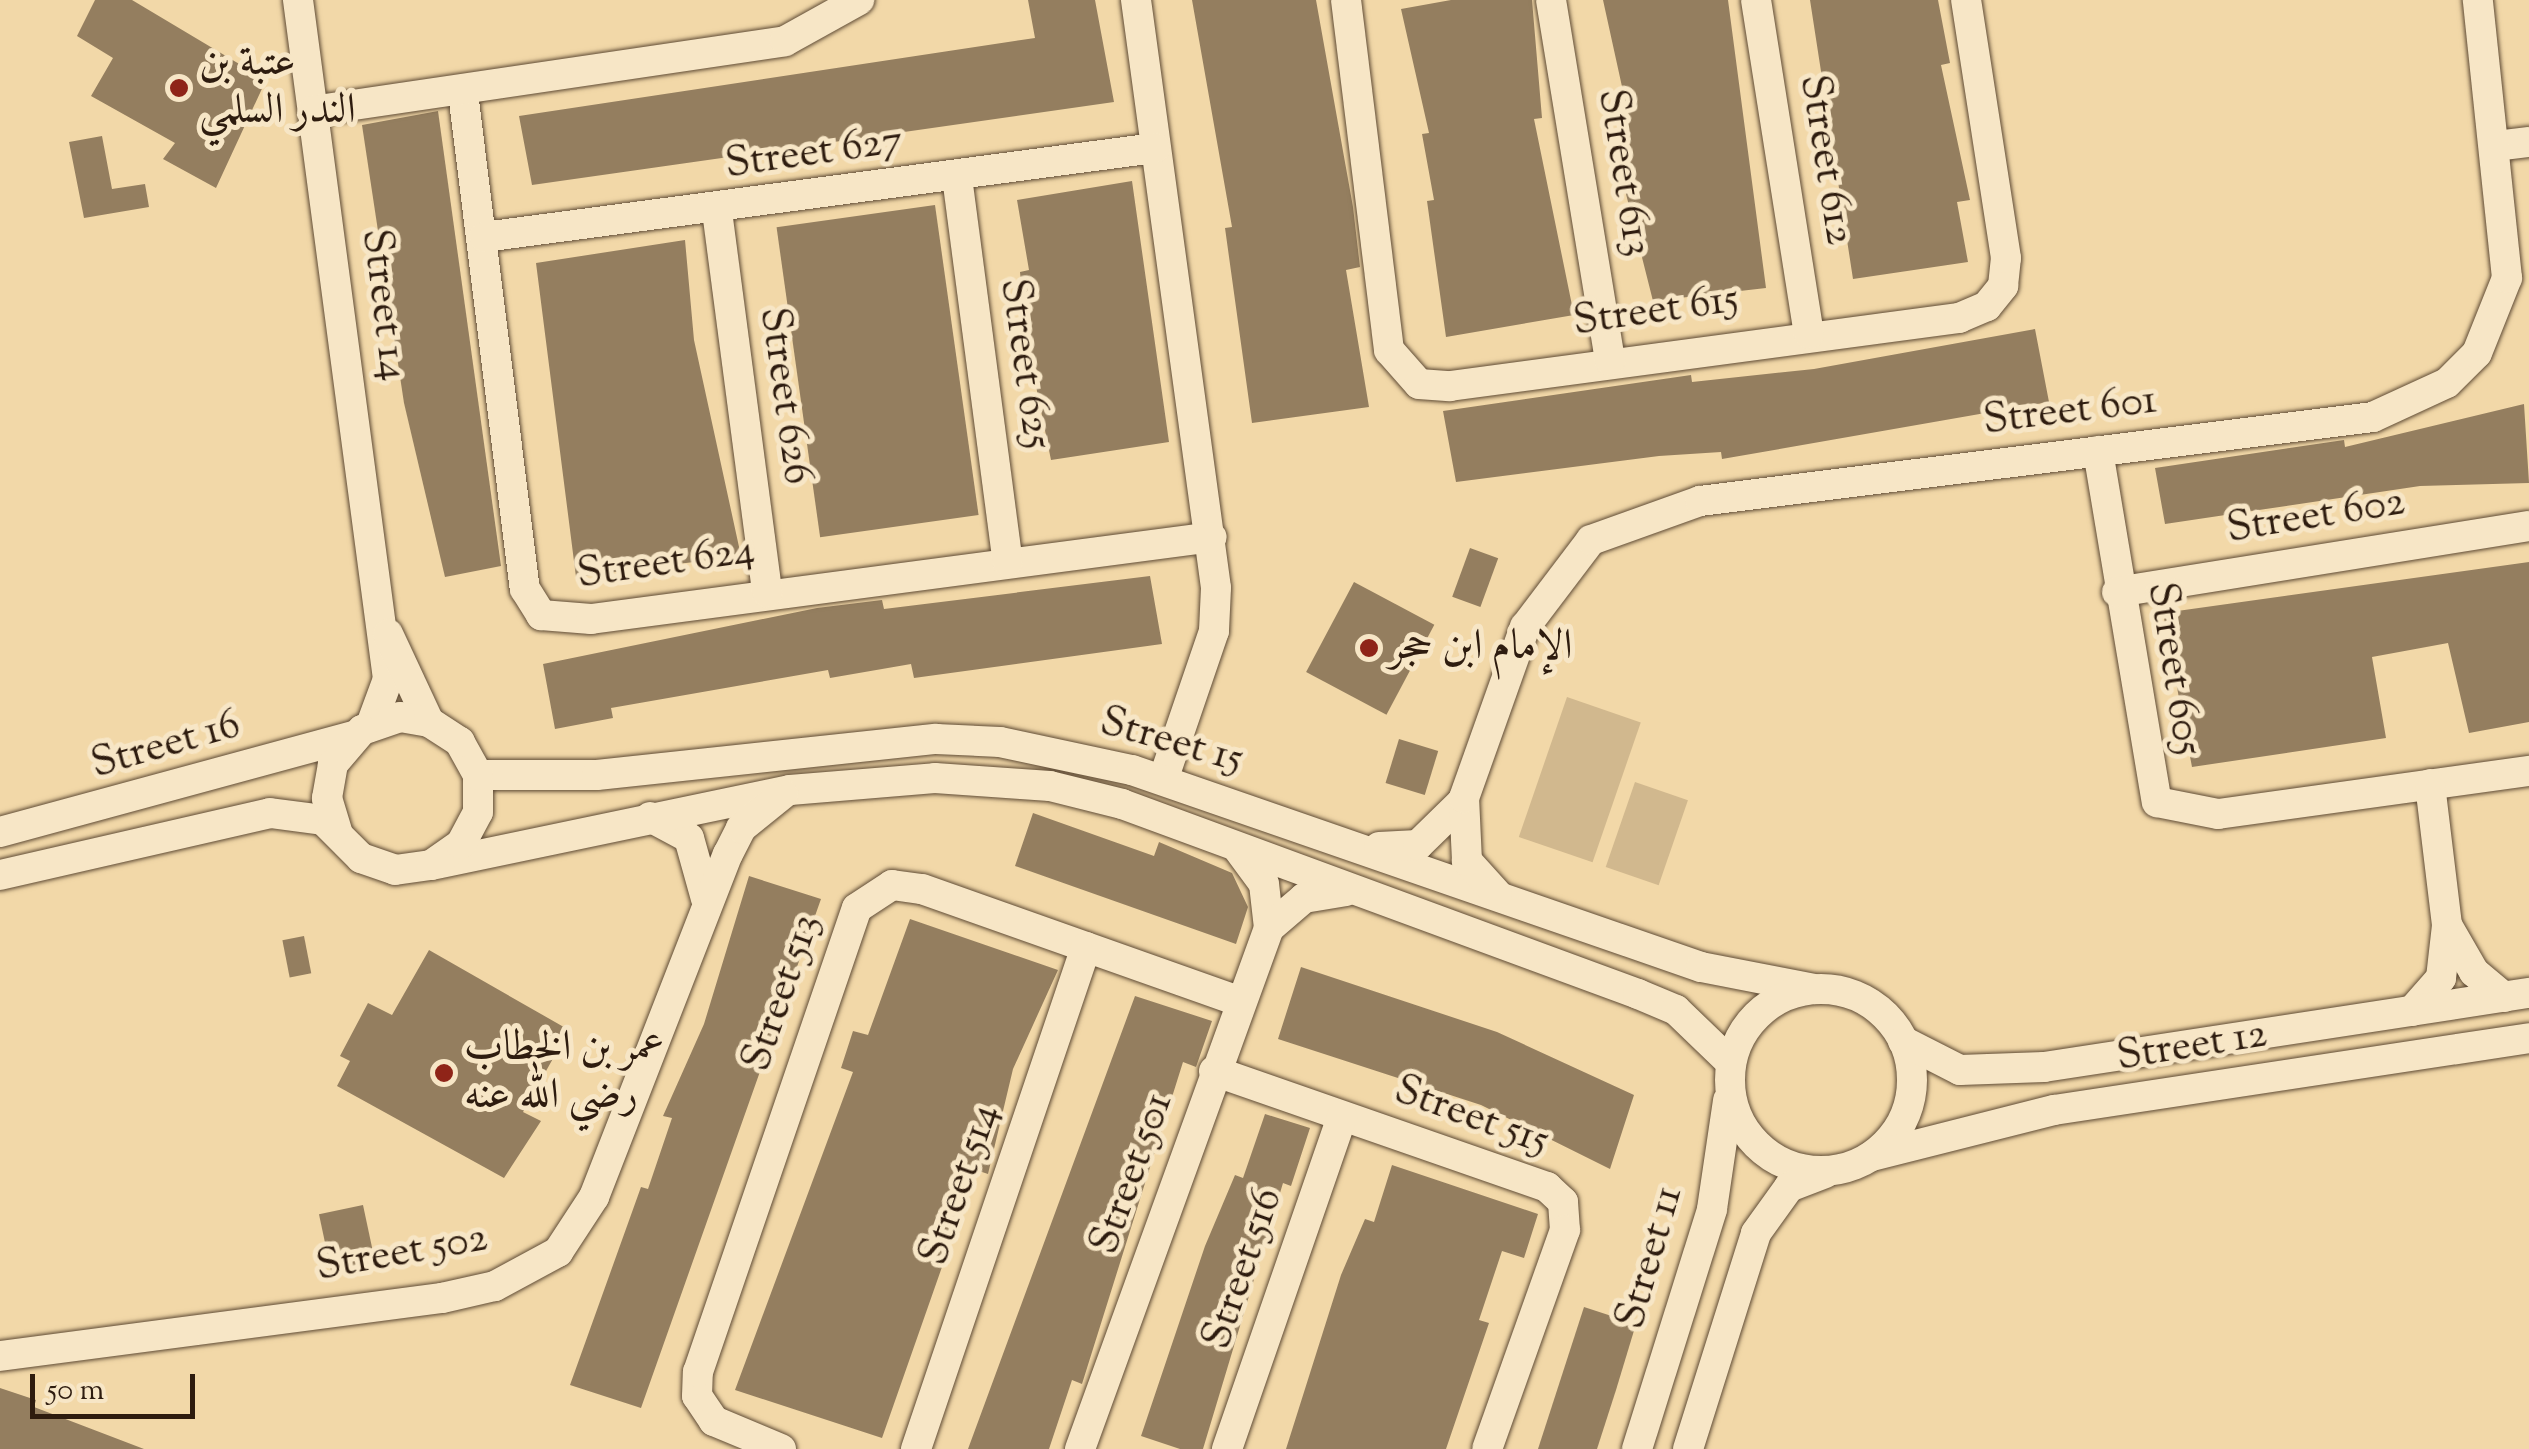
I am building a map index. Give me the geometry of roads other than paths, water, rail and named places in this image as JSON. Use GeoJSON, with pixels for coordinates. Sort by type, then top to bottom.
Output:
{"type":"FeatureCollection","features":[{"type":"Feature","properties":{"kind":"street","name":"Street 14"},"geometry":{"type":"LineString","coordinates":[[298,0],[388,680],[362,730]]}},
{"type":"Feature","properties":{"kind":"street"},"geometry":{"type":"LineString","coordinates":[[314,111],[463,93],[785,41],[859,0]]}},
{"type":"Feature","properties":{"kind":"street"},"geometry":{"type":"LineString","coordinates":[[1136,0],[1212,537],[1214,630],[1163,780]]}},
{"type":"Feature","properties":{"kind":"street","name":"Street 615"},"geometry":{"type":"LineString","coordinates":[[1346,0],[1389,350],[1401,371],[1419,384],[1450,386],[1610,360],[1960,318],[2003,286],[1966,0]]}},
{"type":"Feature","properties":{"kind":"street","name":"Street 613"},"geometry":{"type":"LineString","coordinates":[[1551,0],[1610,360]]}},
{"type":"Feature","properties":{"kind":"street","name":"Street 612"},"geometry":{"type":"LineString","coordinates":[[1756,0],[1809,334]]}},
{"type":"Feature","properties":{"kind":"street","name":"Street 601"},"geometry":{"type":"LineString","coordinates":[[1497,894],[1467,861],[1464,798],[1525,627],[1591,540],[1700,501],[2373,417],[2447,384],[2477,353],[2507,278],[2478,0]]}},
{"type":"Feature","properties":{"kind":"street","name":"Street 624"},"geometry":{"type":"LineString","coordinates":[[463,93],[532,607],[555,621],[1212,537]]}},
{"type":"Feature","properties":{"kind":"street"},"geometry":{"type":"LineString","coordinates":[[2495,146],[2529,142]]}},
{"type":"Feature","properties":{"kind":"street","name":"Street 627"},"geometry":{"type":"LineString","coordinates":[[484,237],[717,211],[1155,148]]}},
{"type":"Feature","properties":{"kind":"street","name":"Street 625"},"geometry":{"type":"LineString","coordinates":[[956,177],[1008,562]]}},
{"type":"Feature","properties":{"kind":"street","name":"Street 626"},"geometry":{"type":"LineString","coordinates":[[717,211],[768,593]]}},
{"type":"Feature","properties":{"kind":"street","name":"Street 605"},"geometry":{"type":"LineString","coordinates":[[2098,451],[2118,592],[2157,802],[2218,814],[2529,771]]}},
{"type":"Feature","properties":{"kind":"street","name":"Street 602"},"geometry":{"type":"LineString","coordinates":[[2118,592],[2529,526]]}},
{"type":"Feature","properties":{"kind":"street","name":"Street 14"},"geometry":{"type":"LineString","coordinates":[[381,622],[429,722]]}},
{"type":"Feature","properties":{"kind":"street"},"geometry":{"type":"LineString","coordinates":[[429,722],[460,742],[478,775],[478,812],[461,844],[431,865],[395,870],[361,858],[336,831],[327,798],[333,764],[362,730],[429,722]]}},
{"type":"Feature","properties":{"kind":"street","name":"Street 16"},"geometry":{"type":"LineString","coordinates":[[0,832],[190,788],[362,730]]}},
{"type":"Feature","properties":{"kind":"street","name":"Street 15"},"geometry":{"type":"LineString","coordinates":[[478,775],[598,774],[936,738],[1014,744],[1163,780],[1701,967],[1814,989]]}},
{"type":"Feature","properties":{"kind":"street","name":"Street 15"},"geometry":{"type":"LineString","coordinates":[[431,865],[790,790],[992,778],[1122,804],[1676,1010],[1730,1075]]}},
{"type":"Feature","properties":{"kind":"street"},"geometry":{"type":"LineString","coordinates":[[2412,1011],[2441,978],[2447,925],[2430,784]]}},
{"type":"Feature","properties":{"kind":"street","name":"Street 502"},"geometry":{"type":"LineString","coordinates":[[0,1356],[442,1298],[495,1286],[558,1252],[594,1197],[706,907],[741,828],[790,790]]}},
{"type":"Feature","properties":{"kind":"street","name":"Street 601"},"geometry":{"type":"LineString","coordinates":[[1366,848],[1418,846],[1464,798]]}},
{"type":"Feature","properties":{"kind":"street","name":"Street 16"},"geometry":{"type":"LineString","coordinates":[[0,875],[270,812],[336,831]]}},
{"type":"Feature","properties":{"kind":"street","name":"Street 502"},"geometry":{"type":"LineString","coordinates":[[650,817],[680,831],[700,856],[706,907]]}},
{"type":"Feature","properties":{"kind":"street"},"geometry":{"type":"LineString","coordinates":[[1238,850],[1264,884],[1269,928]]}},
{"type":"Feature","properties":{"kind":"street","name":"Street 513"},"geometry":{"type":"LineString","coordinates":[[782,1449],[714,1421],[697,1396],[698,1372],[857,908],[892,885],[922,889],[1239,1001]]}},
{"type":"Feature","properties":{"kind":"street","name":"Street 501"},"geometry":{"type":"LineString","coordinates":[[1080,1449],[1239,1001],[1269,928],[1304,898],[1349,891]]}},
{"type":"Feature","properties":{"kind":"street"},"geometry":{"type":"LineString","coordinates":[[2447,925],[2474,972],[2516,995]]}},
{"type":"Feature","properties":{"kind":"street","name":"Street 514"},"geometry":{"type":"LineString","coordinates":[[916,1449],[1086,947]]}},
{"type":"Feature","properties":{"kind":"street"},"geometry":{"type":"LineString","coordinates":[[1688,1449],[1756,1233],[1789,1187],[1872,1156],[1908,1104],[1903,1040],[1867,1001],[1814,989],[1760,1011],[1730,1075],[1750,1140],[1799,1169],[1827,1172]]}},
{"type":"Feature","properties":{"kind":"street","name":"Street 12"},"geometry":{"type":"LineString","coordinates":[[1903,1040],[1938,1065],[1976,1072],[2516,995]]}},
{"type":"Feature","properties":{"kind":"street","name":"Street 12"},"geometry":{"type":"LineString","coordinates":[[1872,1156],[2054,1110],[2529,1038]]}},
{"type":"Feature","properties":{"kind":"street","name":"Street 515"},"geometry":{"type":"LineString","coordinates":[[1214,1070],[1547,1187],[1563,1202],[1565,1230],[1487,1449]]}},
{"type":"Feature","properties":{"kind":"street","name":"Street 11"},"geometry":{"type":"LineString","coordinates":[[1637,1449],[1712,1209],[1730,1075]]}},
{"type":"Feature","properties":{"kind":"street","name":"Street 516"},"geometry":{"type":"LineString","coordinates":[[1227,1449],[1342,1116]]}},
{"type":"Feature","properties":{"kind":"place","name":"عتبة بن الندر السلمي"},"geometry":{"type":"Point","coordinates":[179,88]}},
{"type":"Feature","properties":{"kind":"place","name":"الإمام ابن حجر"},"geometry":{"type":"Point","coordinates":[1369,648]}},
{"type":"Feature","properties":{"kind":"place","name":"عمر بن الخطاب رضي الله عنه"},"geometry":{"type":"Point","coordinates":[444,1073]}}]}
